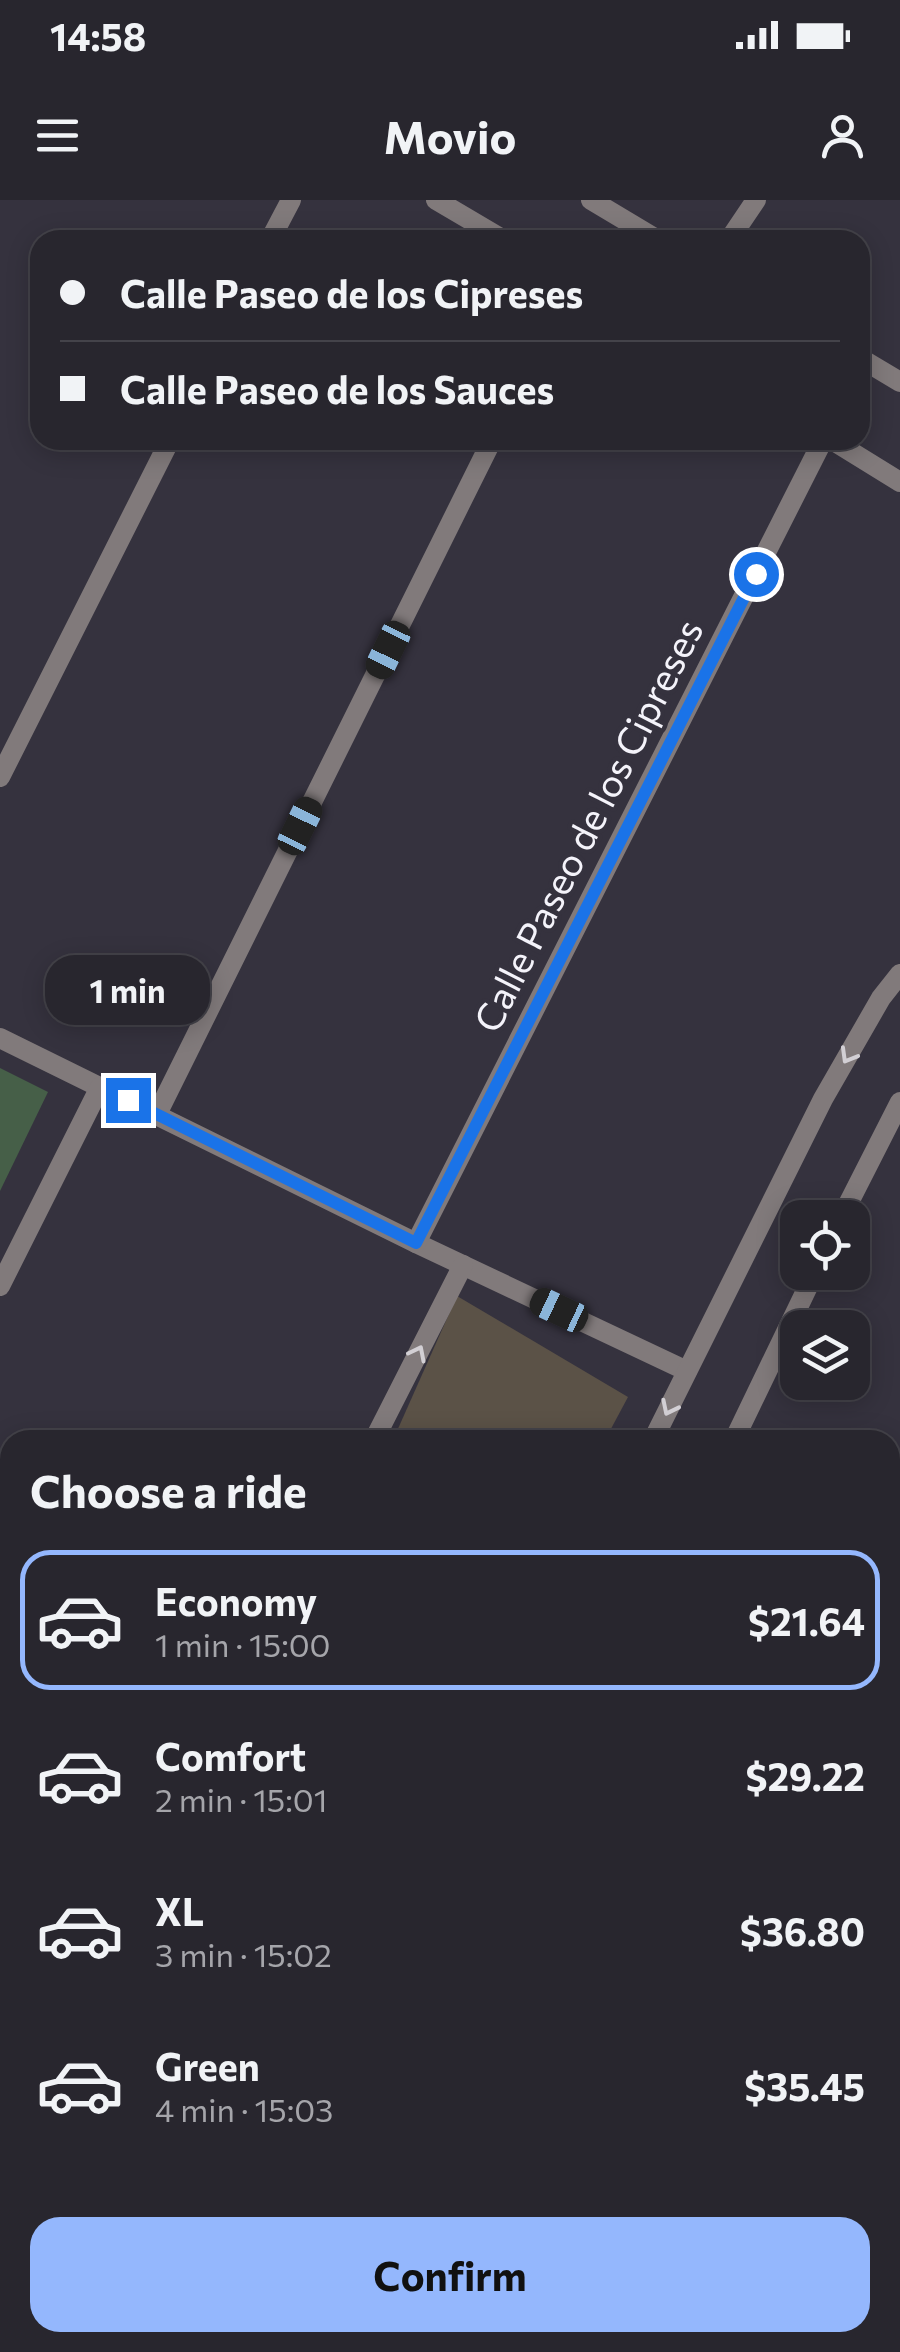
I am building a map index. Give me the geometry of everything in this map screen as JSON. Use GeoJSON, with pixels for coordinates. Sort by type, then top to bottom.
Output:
{"type":"FeatureCollection","features":[{"type":"Feature","properties":{"kind":"street"},"geometry":{"type":"LineString","coordinates":[[275,230],[290,200]]}},
{"type":"Feature","properties":{"kind":"street"},"geometry":{"type":"LineString","coordinates":[[436,200],[487,230]]}},
{"type":"Feature","properties":{"kind":"street"},"geometry":{"type":"LineString","coordinates":[[591,200],[641,230]]}},
{"type":"Feature","properties":{"kind":"street"},"geometry":{"type":"LineString","coordinates":[[736,230],[756,200]]}},
{"type":"Feature","properties":{"kind":"street"},"geometry":{"type":"LineString","coordinates":[[870,364],[900,382]]}},
{"type":"Feature","properties":{"kind":"street"},"geometry":{"type":"LineString","coordinates":[[0,777],[165,450]]}},
{"type":"Feature","properties":{"kind":"street"},"geometry":{"type":"LineString","coordinates":[[157,1114],[487,450]]}},
{"type":"Feature","properties":{"kind":"street","name":"Calle Paseo de los Cipreses"},"geometry":{"type":"LineString","coordinates":[[416,1243],[818,450]]}},
{"type":"Feature","properties":{"kind":"street"},"geometry":{"type":"LineString","coordinates":[[848,450],[900,482]]}},
{"type":"Feature","properties":{"kind":"street"},"geometry":{"type":"LineString","coordinates":[[658,1430],[823,1099],[880,998],[900,974]]}},
{"type":"Feature","properties":{"kind":"street"},"geometry":{"type":"LineString","coordinates":[[0,1038],[416,1243],[688,1370]]}},
{"type":"Feature","properties":{"kind":"street"},"geometry":{"type":"LineString","coordinates":[[0,1286],[100,1087]]}},
{"type":"Feature","properties":{"kind":"street"},"geometry":{"type":"LineString","coordinates":[[850,1200],[900,1102]]}},
{"type":"Feature","properties":{"kind":"street"},"geometry":{"type":"LineString","coordinates":[[379,1430],[463,1265]]}},
{"type":"Feature","properties":{"kind":"street"},"geometry":{"type":"LineString","coordinates":[[739,1430],[806,1290]]}},
{"type":"Feature","properties":{"kind":"green space"},"geometry":{"type":"Polygon","coordinates":[[[0,1068],[48,1092],[0,1191],[0,1068]]]}},
{"type":"Feature","properties":{"kind":"building"},"geometry":{"type":"Polygon","coordinates":[[[457,1296],[628,1397],[610,1430],[397,1430],[457,1296]]]}},
{"type":"Feature","properties":{"kind":"route"},"geometry":{"type":"LineString","coordinates":[[128,1100],[416,1243],[756,574]]}}]}
